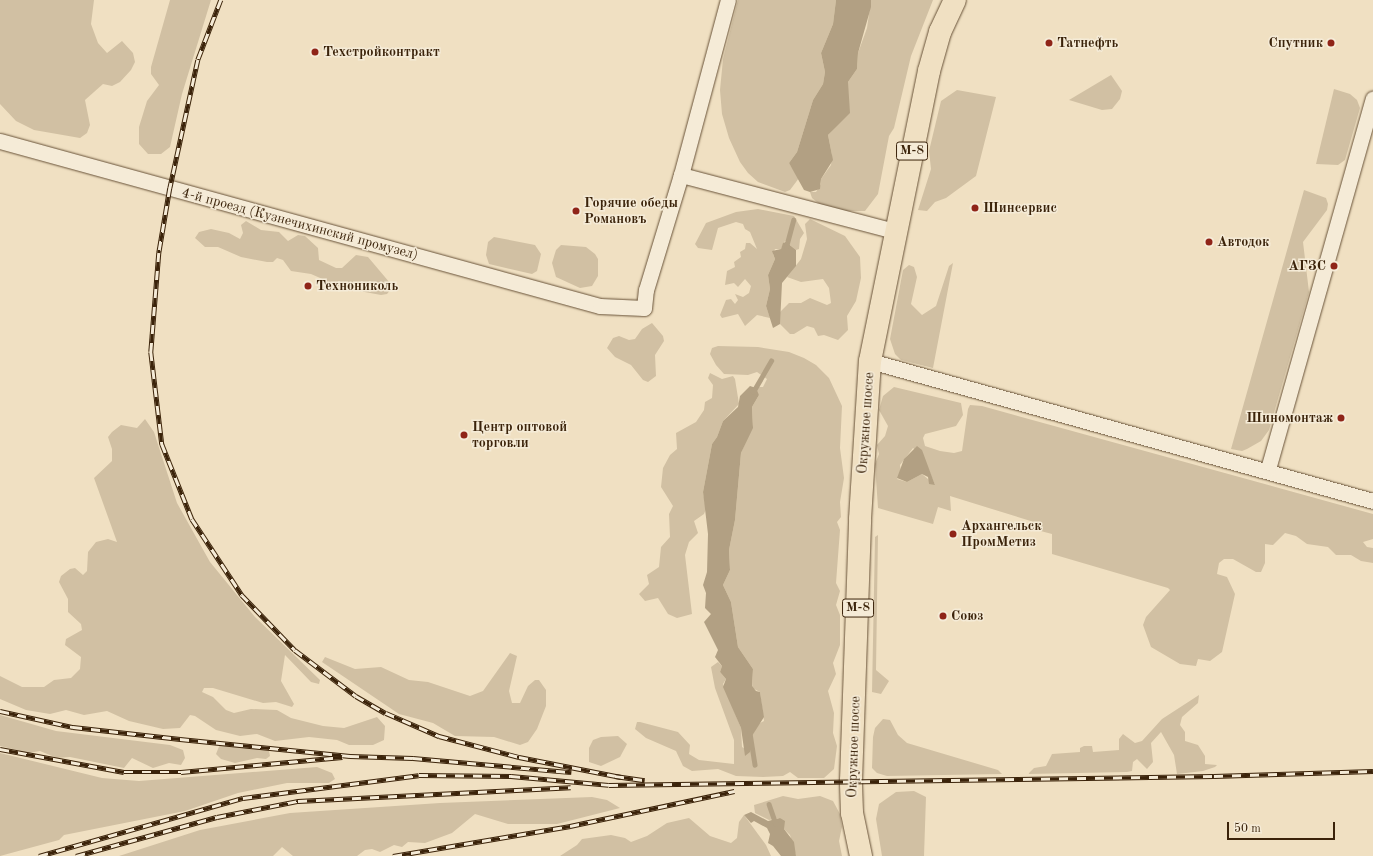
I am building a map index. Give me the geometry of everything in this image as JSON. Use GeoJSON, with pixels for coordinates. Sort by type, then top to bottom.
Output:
{"type":"FeatureCollection","features":[{"type":"Feature","properties":{"kind":"main road","name":"Окружное шоссе"},"geometry":{"type":"LineString","coordinates":[[861,856],[852,813],[851,781],[860,519],[870,361],[895,231],[929,71],[940,32],[955,0]]}},
{"type":"Feature","properties":{"kind":"street"},"geometry":{"type":"LineString","coordinates":[[728,0],[681,176],[895,231]]}},
{"type":"Feature","properties":{"kind":"street"},"geometry":{"type":"LineString","coordinates":[[1268,469],[1373,99]]}},
{"type":"Feature","properties":{"kind":"street","name":"4-й проезд (Кузнечихинский промузел)"},"geometry":{"type":"LineString","coordinates":[[0,141],[600,306],[644,308],[646,290],[681,176]]}},
{"type":"Feature","properties":{"kind":"street"},"geometry":{"type":"LineString","coordinates":[[870,361],[1268,469],[1373,501]]}},
{"type":"Feature","properties":{"kind":"shaded area"},"geometry":{"type":"Polygon","coordinates":[[[0,0],[94,0],[91,24],[98,43],[107,53],[122,41],[133,53],[135,62],[131,70],[120,82],[112,86],[103,84],[85,100],[90,125],[87,133],[80,138],[34,130],[16,121],[0,104],[0,0]]]}},
{"type":"Feature","properties":{"kind":"shaded area"},"geometry":{"type":"Polygon","coordinates":[[[170,0],[211,0],[182,94],[170,147],[161,154],[148,154],[139,144],[139,127],[147,101],[159,85],[151,74],[151,67],[170,0]]]}},
{"type":"Feature","properties":{"kind":"shaded area"},"geometry":{"type":"Polygon","coordinates":[[[738,0],[836,0],[833,24],[821,53],[825,72],[823,84],[813,100],[797,152],[789,163],[799,178],[790,190],[785,192],[758,182],[748,173],[740,162],[729,138],[722,114],[720,90],[723,59],[738,0]]]}},
{"type":"Feature","properties":{"kind":"shaded area"},"geometry":{"type":"Polygon","coordinates":[[[836,0],[871,0],[871,7],[858,53],[857,69],[848,82],[850,113],[828,135],[833,160],[821,179],[820,189],[810,192],[804,190],[789,163],[797,152],[813,100],[823,84],[825,72],[821,53],[833,24],[836,0]]]}},
{"type":"Feature","properties":{"kind":"shaded area"},"geometry":{"type":"Polygon","coordinates":[[[871,0],[933,0],[911,56],[894,128],[889,136],[878,194],[865,211],[846,211],[822,206],[812,198],[810,192],[816,192],[821,184],[821,179],[831,165],[832,155],[828,135],[839,123],[848,102],[848,82],[857,69],[858,53],[867,28],[871,0]]]}},
{"type":"Feature","properties":{"kind":"shaded area"},"geometry":{"type":"Polygon","coordinates":[[[1111,75],[1122,91],[1120,99],[1112,109],[1102,110],[1069,100],[1111,75]]]}},
{"type":"Feature","properties":{"kind":"shaded area"},"geometry":{"type":"Polygon","coordinates":[[[1334,89],[1350,94],[1357,100],[1360,108],[1345,160],[1338,165],[1316,164],[1334,89]]]}},
{"type":"Feature","properties":{"kind":"shaded area"},"geometry":{"type":"Polygon","coordinates":[[[957,90],[996,97],[976,176],[946,198],[935,202],[927,211],[918,210],[931,169],[929,151],[941,101],[957,90]]]}},
{"type":"Feature","properties":{"kind":"shaded area"},"geometry":{"type":"Polygon","coordinates":[[[1304,190],[1326,198],[1328,204],[1327,210],[1303,242],[1309,292],[1269,430],[1261,441],[1247,449],[1242,451],[1231,449],[1304,190]]]}},
{"type":"Feature","properties":{"kind":"shaded area"},"geometry":{"type":"Polygon","coordinates":[[[758,209],[794,216],[804,233],[800,239],[799,249],[796,250],[785,241],[781,249],[775,249],[773,254],[775,259],[768,275],[770,289],[766,306],[770,318],[757,315],[745,326],[738,314],[722,318],[720,315],[726,300],[731,299],[735,304],[738,300],[735,294],[743,297],[749,293],[751,286],[745,279],[738,287],[734,283],[725,285],[727,271],[735,267],[734,262],[741,257],[740,252],[745,249],[746,243],[750,243],[757,249],[750,232],[745,229],[743,224],[736,222],[718,228],[712,250],[698,248],[695,244],[706,223],[736,212],[758,209]]]}},
{"type":"Feature","properties":{"kind":"shaded area"},"geometry":{"type":"Polygon","coordinates":[[[810,219],[845,236],[860,257],[861,278],[856,301],[847,316],[848,330],[838,340],[824,335],[818,336],[814,328],[807,326],[794,334],[790,334],[778,322],[780,312],[789,303],[801,303],[810,298],[827,305],[831,303],[829,288],[823,279],[801,282],[787,277],[801,259],[807,239],[805,224],[810,219]]]}},
{"type":"Feature","properties":{"kind":"shaded area"},"geometry":{"type":"Polygon","coordinates":[[[246,221],[261,230],[279,232],[288,241],[298,235],[305,236],[318,248],[319,260],[336,268],[342,268],[356,255],[368,257],[390,283],[391,289],[387,294],[381,295],[343,288],[311,274],[291,271],[283,260],[277,258],[273,262],[267,262],[241,257],[218,247],[205,247],[195,238],[199,232],[211,229],[229,233],[240,239],[243,233],[241,225],[246,221]]]}},
{"type":"Feature","properties":{"kind":"shaded area"},"geometry":{"type":"Polygon","coordinates":[[[494,237],[535,245],[541,254],[537,271],[532,274],[489,264],[486,255],[488,242],[494,237]]]}},
{"type":"Feature","properties":{"kind":"shaded area"},"geometry":{"type":"Polygon","coordinates":[[[786,242],[796,250],[796,266],[782,283],[780,324],[773,328],[766,306],[770,289],[768,275],[775,259],[772,251],[781,249],[783,243],[786,242]]]}},
{"type":"Feature","properties":{"kind":"shaded area"},"geometry":{"type":"Polygon","coordinates":[[[561,245],[586,247],[595,254],[598,259],[598,276],[592,286],[580,288],[556,277],[552,263],[556,250],[561,245]]]}},
{"type":"Feature","properties":{"kind":"shaded area"},"geometry":{"type":"Polygon","coordinates":[[[953,263],[933,368],[901,360],[895,354],[890,339],[903,270],[909,265],[914,267],[917,277],[911,304],[922,315],[936,306],[949,266],[953,263]]]}},
{"type":"Feature","properties":{"kind":"shaded area"},"geometry":{"type":"Polygon","coordinates":[[[652,323],[663,336],[664,341],[655,355],[656,376],[648,382],[643,380],[631,365],[615,357],[607,348],[613,338],[619,336],[629,340],[635,339],[642,329],[652,323]]]}},
{"type":"Feature","properties":{"kind":"shaded area"},"geometry":{"type":"Polygon","coordinates":[[[718,346],[758,347],[789,352],[804,358],[816,365],[829,378],[842,406],[840,448],[844,478],[840,502],[841,517],[837,522],[840,530],[836,583],[840,591],[836,605],[840,615],[840,645],[833,663],[836,674],[828,691],[834,713],[833,733],[837,746],[834,769],[824,778],[798,778],[790,772],[783,776],[763,777],[736,776],[718,769],[692,771],[683,766],[676,751],[646,738],[635,729],[637,722],[640,722],[678,732],[690,745],[689,754],[699,760],[734,764],[734,740],[715,688],[711,667],[718,662],[722,666],[720,672],[726,679],[723,684],[741,728],[742,747],[750,752],[752,736],[758,724],[764,721],[760,692],[752,688],[753,669],[738,647],[731,602],[723,585],[730,570],[729,550],[735,520],[741,453],[753,425],[752,407],[759,395],[753,387],[763,387],[767,379],[757,372],[748,375],[724,374],[716,365],[710,354],[712,348],[718,346]]]}},
{"type":"Feature","properties":{"kind":"shaded area"},"geometry":{"type":"Polygon","coordinates":[[[710,373],[722,379],[733,376],[735,379],[739,404],[723,421],[717,437],[712,444],[703,492],[706,509],[704,514],[694,521],[698,533],[689,542],[685,555],[692,614],[677,618],[668,614],[658,598],[645,601],[639,594],[649,584],[647,575],[659,567],[661,547],[670,537],[669,514],[673,506],[661,487],[663,468],[670,455],[677,449],[676,433],[696,422],[704,410],[705,402],[712,398],[713,385],[708,378],[710,373]]]}},
{"type":"Feature","properties":{"kind":"shaded area"},"geometry":{"type":"Polygon","coordinates":[[[750,386],[756,388],[759,395],[752,407],[753,428],[741,453],[735,520],[729,550],[730,570],[723,585],[731,602],[738,647],[753,669],[752,686],[756,691],[760,692],[764,717],[752,736],[750,752],[745,756],[741,728],[723,687],[726,679],[720,672],[722,666],[715,657],[718,650],[704,622],[711,614],[705,608],[706,593],[703,585],[707,572],[708,534],[703,492],[712,444],[717,437],[723,421],[738,407],[740,396],[750,386]]]}},
{"type":"Feature","properties":{"kind":"shaded area"},"geometry":{"type":"Polygon","coordinates":[[[894,387],[961,403],[963,415],[956,426],[925,434],[923,438],[925,446],[940,451],[954,453],[962,451],[968,409],[970,405],[982,406],[1373,514],[1373,539],[1363,542],[1367,547],[1373,548],[1373,563],[1361,561],[1351,555],[1336,555],[1328,547],[1307,544],[1296,536],[1285,533],[1273,545],[1265,544],[1265,563],[1261,572],[1256,572],[1233,559],[1224,559],[1219,563],[1217,574],[1227,577],[1235,594],[1222,652],[1210,661],[1198,659],[1196,666],[1180,664],[1151,647],[1143,625],[1146,617],[1170,590],[1168,588],[1052,554],[1052,534],[1033,529],[1034,522],[950,496],[951,511],[938,507],[933,524],[878,508],[875,464],[879,454],[877,445],[885,436],[888,426],[879,410],[883,396],[894,387]],[[913,448],[900,465],[901,472],[897,479],[907,482],[922,474],[935,485],[923,456],[913,448]]]}},
{"type":"Feature","properties":{"kind":"shaded area"},"geometry":{"type":"Polygon","coordinates":[[[145,419],[154,432],[177,503],[210,562],[255,617],[320,680],[319,684],[311,682],[285,655],[281,681],[294,704],[292,707],[276,702],[263,703],[213,688],[204,688],[202,692],[213,697],[226,710],[234,713],[251,709],[277,710],[291,718],[323,726],[344,728],[377,717],[385,726],[384,740],[373,745],[349,745],[337,740],[309,737],[275,741],[257,734],[240,736],[216,730],[195,716],[190,715],[180,728],[163,729],[129,721],[107,711],[84,715],[66,710],[50,714],[26,710],[0,699],[0,676],[22,687],[44,687],[54,680],[71,678],[80,669],[81,657],[65,645],[66,639],[82,630],[81,624],[68,612],[68,599],[59,582],[61,576],[70,569],[75,568],[83,575],[87,571],[88,552],[96,542],[108,539],[117,542],[94,478],[112,461],[112,449],[108,437],[112,432],[121,425],[137,428],[145,419]]]}},
{"type":"Feature","properties":{"kind":"shaded area"},"geometry":{"type":"Polygon","coordinates":[[[917,446],[922,450],[935,485],[929,484],[928,477],[922,474],[907,482],[897,478],[904,459],[917,446]]]}},
{"type":"Feature","properties":{"kind":"shaded area"},"geometry":{"type":"Polygon","coordinates":[[[878,535],[876,670],[889,681],[881,694],[872,692],[875,537],[878,535]]]}},
{"type":"Feature","properties":{"kind":"shaded area"},"geometry":{"type":"Polygon","coordinates":[[[510,653],[517,656],[509,691],[512,703],[520,703],[528,686],[535,680],[539,680],[546,690],[546,706],[537,729],[528,742],[520,745],[494,737],[455,736],[433,723],[399,714],[322,662],[325,657],[355,669],[381,667],[409,680],[428,682],[470,696],[483,691],[510,653]]]}},
{"type":"Feature","properties":{"kind":"shaded area"},"geometry":{"type":"Polygon","coordinates":[[[1199,695],[1198,703],[1182,717],[1180,725],[1185,732],[1185,741],[1198,745],[1205,756],[1205,764],[1217,765],[1215,767],[1203,771],[1177,774],[1174,755],[1161,732],[1151,743],[1153,762],[1147,769],[1137,759],[1133,762],[1132,771],[1127,772],[1028,774],[1034,768],[1046,766],[1052,754],[1080,752],[1080,748],[1084,746],[1092,746],[1093,752],[1119,750],[1119,739],[1123,734],[1135,743],[1142,741],[1162,719],[1199,695]]]}},
{"type":"Feature","properties":{"kind":"shaded area"},"geometry":{"type":"Polygon","coordinates":[[[0,715],[56,731],[170,745],[183,750],[185,758],[181,765],[169,763],[153,768],[132,758],[124,768],[70,757],[57,758],[40,751],[29,753],[0,746],[0,715]]]}},
{"type":"Feature","properties":{"kind":"shaded area"},"geometry":{"type":"Polygon","coordinates":[[[883,719],[890,720],[898,735],[907,743],[998,770],[1002,774],[887,776],[877,773],[872,768],[873,737],[875,728],[883,719]]]}},
{"type":"Feature","properties":{"kind":"shaded area"},"geometry":{"type":"Polygon","coordinates":[[[618,736],[627,744],[620,757],[601,766],[589,762],[589,748],[593,740],[601,737],[618,736]]]}},
{"type":"Feature","properties":{"kind":"shaded area"},"geometry":{"type":"Polygon","coordinates":[[[220,744],[261,749],[269,751],[270,756],[266,759],[257,758],[235,763],[221,759],[216,754],[220,744]]]}},
{"type":"Feature","properties":{"kind":"shaded area"},"geometry":{"type":"Polygon","coordinates":[[[0,753],[102,778],[139,781],[317,767],[332,773],[335,779],[329,783],[287,783],[238,793],[185,811],[64,835],[59,840],[0,856],[0,753]]]}},
{"type":"Feature","properties":{"kind":"shaded area"},"geometry":{"type":"Polygon","coordinates":[[[914,791],[926,797],[924,856],[882,856],[876,819],[879,804],[896,792],[914,791]]]}},
{"type":"Feature","properties":{"kind":"shaded area"},"geometry":{"type":"Polygon","coordinates":[[[783,796],[798,799],[820,796],[833,801],[840,814],[842,827],[839,841],[842,856],[796,856],[790,835],[784,829],[780,818],[769,820],[755,813],[754,805],[783,796]]]}},
{"type":"Feature","properties":{"kind":"shaded area"},"geometry":{"type":"Polygon","coordinates":[[[592,797],[607,800],[620,808],[557,824],[508,824],[475,814],[452,833],[425,843],[408,842],[402,847],[394,845],[380,852],[372,849],[365,850],[357,856],[293,856],[282,847],[273,856],[119,856],[200,830],[290,813],[440,803],[592,797]]]}},
{"type":"Feature","properties":{"kind":"shaded area"},"geometry":{"type":"Polygon","coordinates":[[[751,812],[768,821],[780,818],[785,821],[784,829],[794,842],[796,856],[781,856],[773,846],[768,843],[770,834],[767,828],[754,821],[751,823],[744,815],[751,812]]]}},
{"type":"Feature","properties":{"kind":"shaded area"},"geometry":{"type":"Polygon","coordinates":[[[744,815],[766,845],[771,856],[560,856],[577,845],[582,839],[611,835],[625,838],[631,842],[647,836],[667,823],[689,818],[710,836],[731,843],[737,838],[739,822],[744,815]]]}},
{"type":"Feature","properties":{"kind":"waterway"},"geometry":{"type":"LineString","coordinates":[[786,247],[793,220]]}},
{"type":"Feature","properties":{"kind":"waterway"},"geometry":{"type":"LineString","coordinates":[[753,392],[771,361]]}},
{"type":"Feature","properties":{"kind":"waterway"},"geometry":{"type":"LineString","coordinates":[[750,733],[755,765]]}},
{"type":"Feature","properties":{"kind":"waterway"},"geometry":{"type":"LineString","coordinates":[[769,804],[776,824]]}},
{"type":"Feature","properties":{"kind":"railway"},"geometry":{"type":"LineString","coordinates":[[221,0],[198,60],[170,188],[159,253],[151,352],[162,444],[192,519],[242,595],[295,650],[356,696],[386,713],[439,736],[519,757],[621,777]]}},
{"type":"Feature","properties":{"kind":"railway"},"geometry":{"type":"LineString","coordinates":[[0,711],[73,727],[180,739],[350,756],[413,758],[571,772]]}},
{"type":"Feature","properties":{"kind":"railway"},"geometry":{"type":"LineString","coordinates":[[0,749],[124,772],[181,772],[342,757]]}},
{"type":"Feature","properties":{"kind":"railway"},"geometry":{"type":"LineString","coordinates":[[39,856],[243,798],[419,775],[511,776],[609,785],[1214,776],[1373,771]]}},
{"type":"Feature","properties":{"kind":"railway"},"geometry":{"type":"LineString","coordinates":[[615,776],[645,780]]}},
{"type":"Feature","properties":{"kind":"railway"},"geometry":{"type":"LineString","coordinates":[[76,856],[217,817],[298,801],[571,787]]}},
{"type":"Feature","properties":{"kind":"railway"},"geometry":{"type":"LineString","coordinates":[[393,856],[570,826],[734,791]]}},
{"type":"Feature","properties":{"kind":"place","name":"Татнефть"},"geometry":{"type":"Point","coordinates":[1049,43]}},
{"type":"Feature","properties":{"kind":"place","name":"Спутник"},"geometry":{"type":"Point","coordinates":[1331,43]}},
{"type":"Feature","properties":{"kind":"place","name":"Техстройконтракт"},"geometry":{"type":"Point","coordinates":[315,52]}},
{"type":"Feature","properties":{"kind":"place","name":"Шинсервис"},"geometry":{"type":"Point","coordinates":[975,208]}},
{"type":"Feature","properties":{"kind":"place","name":"Горячие обеды Романовъ"},"geometry":{"type":"Point","coordinates":[576,211]}},
{"type":"Feature","properties":{"kind":"place","name":"Автодок"},"geometry":{"type":"Point","coordinates":[1209,242]}},
{"type":"Feature","properties":{"kind":"place","name":"АГЗС"},"geometry":{"type":"Point","coordinates":[1334,266]}},
{"type":"Feature","properties":{"kind":"place","name":"Технониколь"},"geometry":{"type":"Point","coordinates":[308,286]}},
{"type":"Feature","properties":{"kind":"place","name":"Шиномонтаж"},"geometry":{"type":"Point","coordinates":[1341,418]}},
{"type":"Feature","properties":{"kind":"place","name":"Центр оптовой торговли"},"geometry":{"type":"Point","coordinates":[464,435]}},
{"type":"Feature","properties":{"kind":"place","name":"Архангельск ПромМетиз"},"geometry":{"type":"Point","coordinates":[953,534]}},
{"type":"Feature","properties":{"kind":"place","name":"Союз"},"geometry":{"type":"Point","coordinates":[943,616]}}]}
